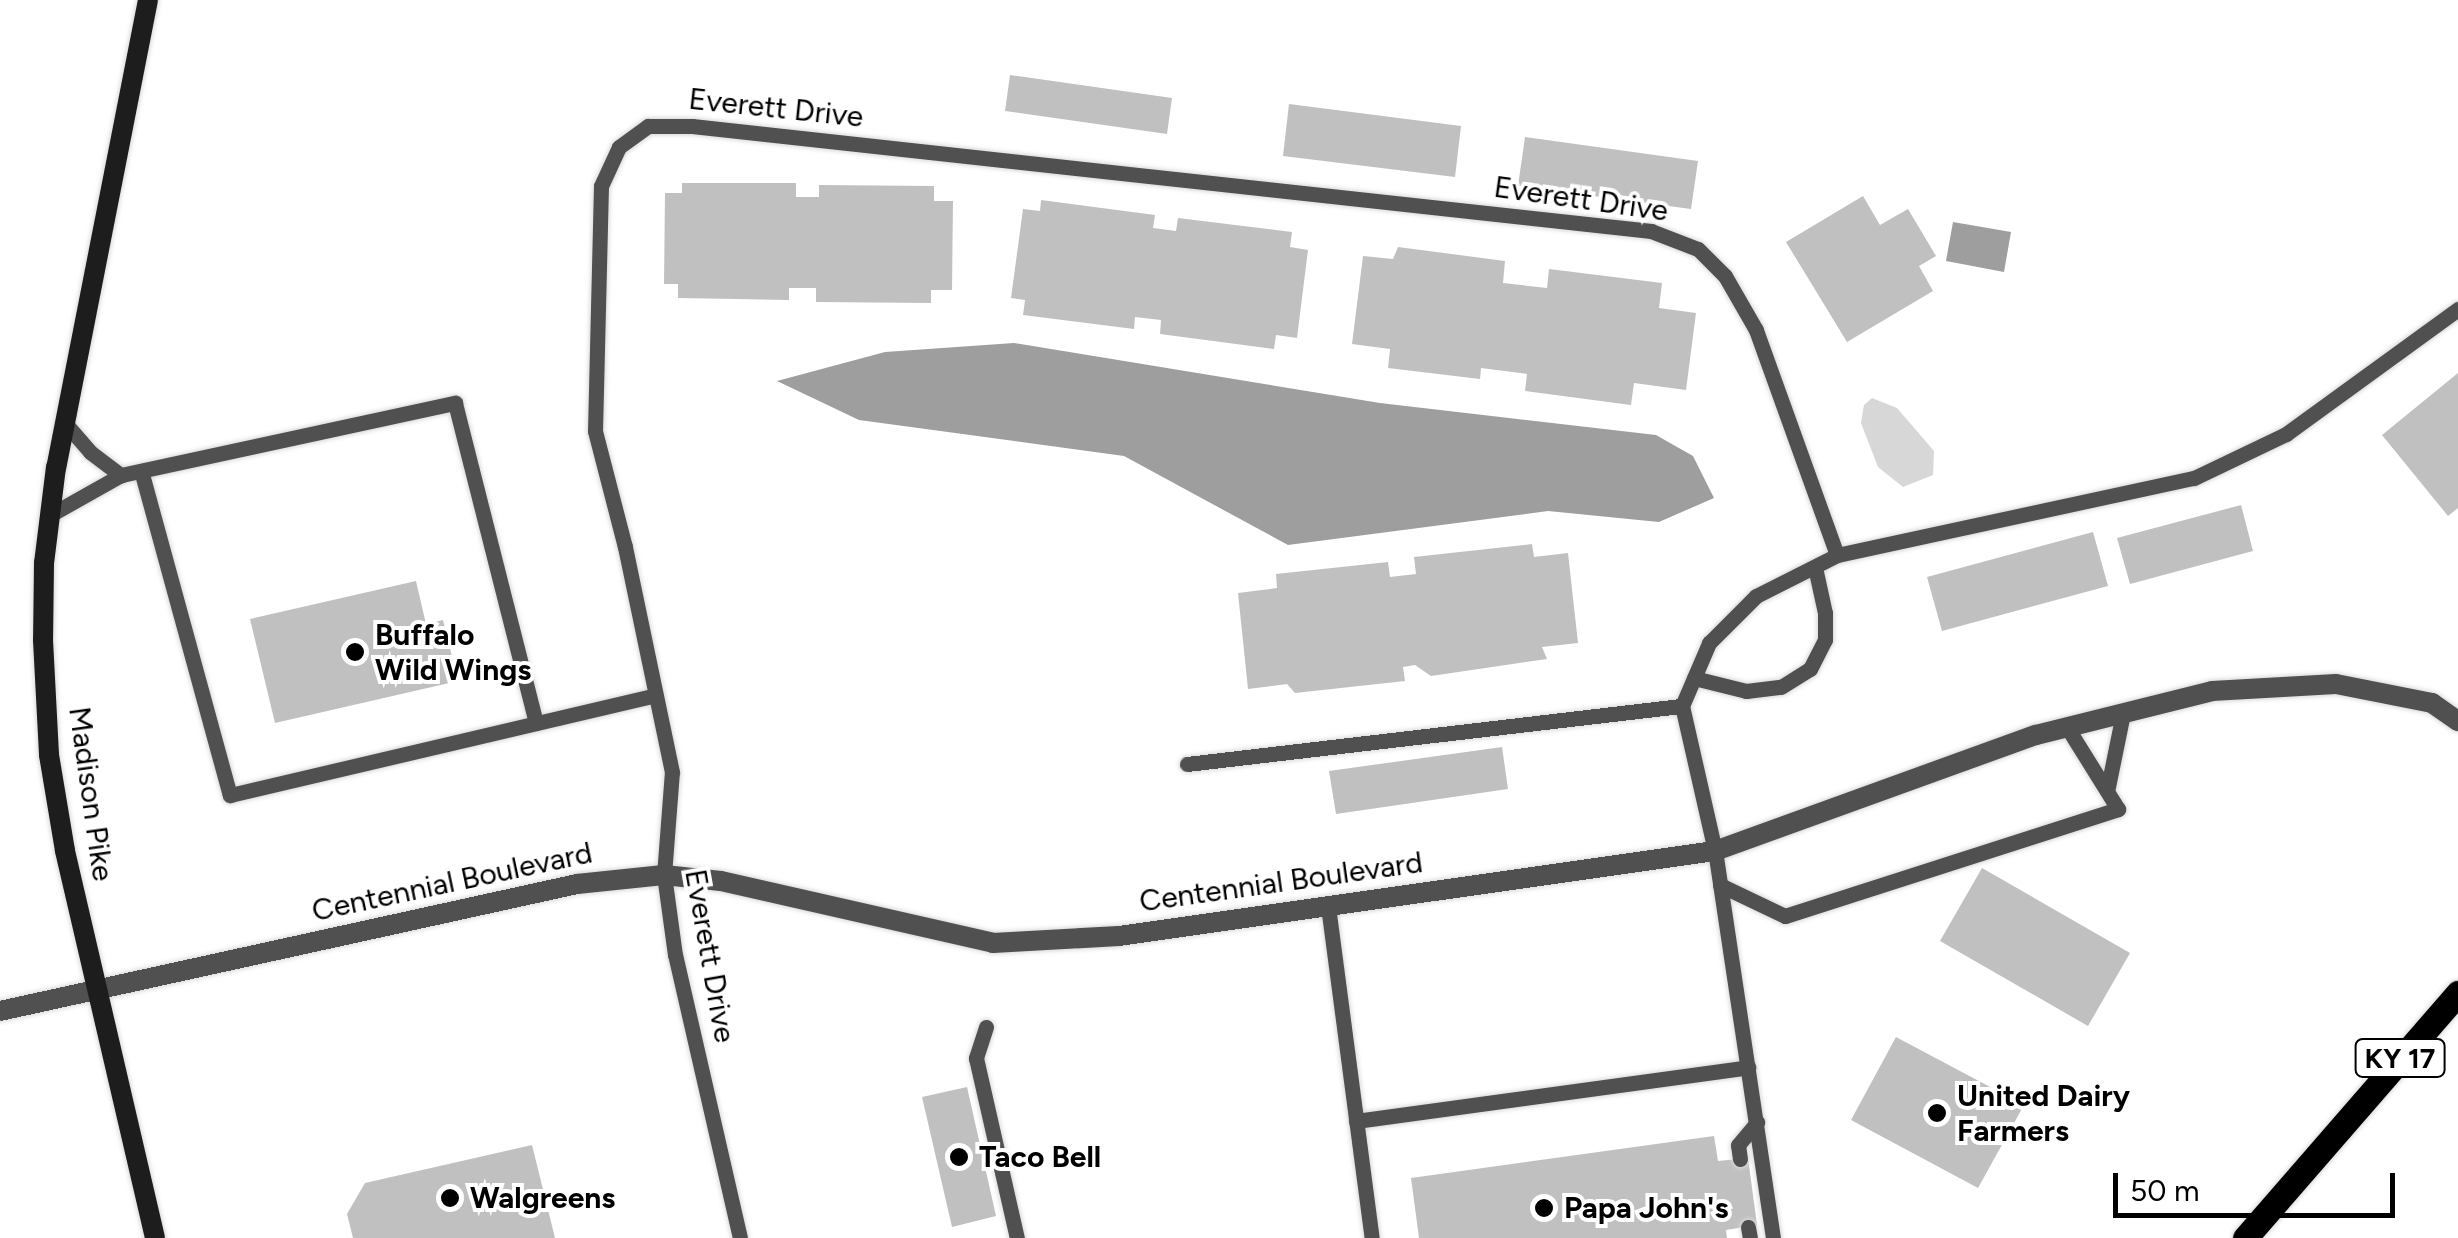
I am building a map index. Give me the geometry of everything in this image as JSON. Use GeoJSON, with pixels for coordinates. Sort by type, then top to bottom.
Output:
{"type":"FeatureCollection","features":[{"type":"Feature","properties":{"kind":"main road","name":"Madison Pike"},"geometry":{"type":"LineString","coordinates":[[148,0],[50,514],[43,640],[49,755],[96,988],[154,1238]]}},
{"type":"Feature","properties":{"kind":"main road","name":"KY 17"},"geometry":{"type":"LineString","coordinates":[[2245,1238],[2458,993]]}},
{"type":"Feature","properties":{"kind":"street","name":"Centennial Boulevard"},"geometry":{"type":"LineString","coordinates":[[0,1010],[577,884],[664,875],[721,881],[993,943],[1119,936],[1715,852],[2067,727],[2212,690],[2336,684],[2432,702],[2458,720]]}},
{"type":"Feature","properties":{"kind":"lane","name":"Everett Drive"},"geometry":{"type":"LineString","coordinates":[[740,1238],[675,954],[664,875],[672,772],[594,431],[602,186],[619,147],[648,126],[692,126],[1651,230],[1698,249],[1725,276],[1756,330],[1836,556]]}},
{"type":"Feature","properties":{"kind":"lane"},"geometry":{"type":"LineString","coordinates":[[1773,1238],[1715,852],[1682,706],[1709,643],[1756,596],[1836,556],[2194,478],[2286,434],[2458,309]]}},
{"type":"Feature","properties":{"kind":"lane"},"geometry":{"type":"LineString","coordinates":[[50,514],[121,475],[142,474],[455,403],[536,723]]}},
{"type":"Feature","properties":{"kind":"lane"},"geometry":{"type":"LineString","coordinates":[[65,424],[90,452],[121,475]]}},
{"type":"Feature","properties":{"kind":"lane"},"geometry":{"type":"LineString","coordinates":[[142,474],[230,795],[656,695]]}},
{"type":"Feature","properties":{"kind":"lane"},"geometry":{"type":"LineString","coordinates":[[1694,678],[1746,691],[1781,688],[1810,669],[1825,640],[1825,613],[1814,567]]}},
{"type":"Feature","properties":{"kind":"lane"},"geometry":{"type":"LineString","coordinates":[[1187,764],[1682,706]]}},
{"type":"Feature","properties":{"kind":"lane"},"geometry":{"type":"LineString","coordinates":[[2108,787],[2123,712]]}},
{"type":"Feature","properties":{"kind":"lane"},"geometry":{"type":"LineString","coordinates":[[1720,885],[1784,916],[2118,809],[2108,787],[2067,727]]}},
{"type":"Feature","properties":{"kind":"lane"},"geometry":{"type":"LineString","coordinates":[[1328,906],[1372,1238]]}},
{"type":"Feature","properties":{"kind":"lane"},"geometry":{"type":"LineString","coordinates":[[986,1028],[976,1058],[1016,1238]]}},
{"type":"Feature","properties":{"kind":"lane"},"geometry":{"type":"LineString","coordinates":[[1356,1121],[1748,1067]]}},
{"type":"Feature","properties":{"kind":"lane"},"geometry":{"type":"LineString","coordinates":[[1740,1159],[1738,1145],[1757,1122]]}},
{"type":"Feature","properties":{"kind":"shaded area"},"geometry":{"type":"Polygon","coordinates":[[[1953,222],[2011,232],[2004,272],[1946,261],[1953,222]]]}},
{"type":"Feature","properties":{"kind":"shaded area"},"geometry":{"type":"Polygon","coordinates":[[[1014,343],[1380,403],[1656,435],[1693,456],[1714,498],[1659,522],[1548,511],[1288,545],[1124,456],[859,420],[777,381],[885,352],[1014,343]]]}},
{"type":"Feature","properties":{"kind":"shaded area"},"geometry":{"type":"Polygon","coordinates":[[[1872,398],[1897,408],[1934,451],[1933,475],[1903,487],[1878,467],[1861,423],[1864,405],[1872,398]]]}},
{"type":"Feature","properties":{"kind":"building"},"geometry":{"type":"Polygon","coordinates":[[[1010,75],[1172,98],[1167,134],[1005,111],[1010,75]]]}},
{"type":"Feature","properties":{"kind":"building"},"geometry":{"type":"Polygon","coordinates":[[[1289,104],[1461,126],[1455,177],[1283,156],[1289,104]]]}},
{"type":"Feature","properties":{"kind":"building"},"geometry":{"type":"Polygon","coordinates":[[[1525,137],[1698,161],[1691,209],[1518,186],[1525,137]]]}},
{"type":"Feature","properties":{"kind":"building"},"geometry":{"type":"Polygon","coordinates":[[[682,183],[796,183],[796,197],[819,197],[819,185],[934,186],[934,201],[953,201],[952,290],[931,290],[931,303],[816,302],[816,288],[789,288],[789,300],[678,298],[678,284],[664,284],[665,193],[682,193],[682,183]]]}},
{"type":"Feature","properties":{"kind":"building"},"geometry":{"type":"Polygon","coordinates":[[[1863,196],[1880,225],[1908,209],[1936,256],[1919,266],[1933,291],[1847,342],[1786,242],[1863,196]]]}},
{"type":"Feature","properties":{"kind":"building"},"geometry":{"type":"Polygon","coordinates":[[[1041,200],[1155,215],[1153,228],[1176,231],[1178,218],[1292,232],[1290,247],[1308,250],[1297,338],[1276,335],[1274,349],[1160,334],[1161,320],[1135,317],[1134,329],[1023,315],[1025,300],[1011,298],[1023,209],[1040,211],[1041,200]]]}},
{"type":"Feature","properties":{"kind":"building"},"geometry":{"type":"Polygon","coordinates":[[[1398,247],[1505,261],[1503,283],[1547,288],[1549,269],[1662,283],[1659,308],[1696,313],[1686,390],[1634,383],[1631,405],[1525,391],[1527,374],[1481,368],[1480,379],[1388,368],[1390,349],[1352,344],[1363,256],[1393,259],[1398,247]]]}},
{"type":"Feature","properties":{"kind":"building"},"geometry":{"type":"Polygon","coordinates":[[[2458,373],[2458,508],[2448,516],[2382,435],[2458,373]]]}},
{"type":"Feature","properties":{"kind":"building"},"geometry":{"type":"Polygon","coordinates":[[[2241,505],[2253,551],[2130,584],[2117,538],[2241,505]]]}},
{"type":"Feature","properties":{"kind":"building"},"geometry":{"type":"Polygon","coordinates":[[[2093,532],[2108,586],[1942,631],[1927,577],[2093,532]]]}},
{"type":"Feature","properties":{"kind":"building"},"geometry":{"type":"Polygon","coordinates":[[[1532,544],[1534,557],[1568,553],[1578,643],[1542,647],[1547,659],[1431,676],[1415,665],[1403,667],[1405,681],[1295,693],[1287,684],[1248,689],[1238,593],[1277,588],[1276,574],[1388,562],[1390,577],[1416,574],[1414,557],[1532,544]]]}},
{"type":"Feature","properties":{"kind":"building","name":"Buffalo Wild Wings"},"geometry":{"type":"Polygon","coordinates":[[[416,581],[426,624],[443,620],[458,681],[275,723],[250,619],[416,581]]]}},
{"type":"Feature","properties":{"kind":"building"},"geometry":{"type":"Polygon","coordinates":[[[1502,747],[1508,789],[1336,814],[1329,771],[1502,747]]]}},
{"type":"Feature","properties":{"kind":"building"},"geometry":{"type":"Polygon","coordinates":[[[1982,868],[2130,953],[2088,1026],[1940,941],[1982,868]]]}},
{"type":"Feature","properties":{"kind":"building","name":"United Dairy Farmers"},"geometry":{"type":"Polygon","coordinates":[[[1896,1037],[2024,1105],[1978,1188],[1851,1120],[1896,1037]]]}},
{"type":"Feature","properties":{"kind":"building","name":"Taco Bell"},"geometry":{"type":"Polygon","coordinates":[[[967,1087],[996,1216],[952,1227],[922,1097],[967,1087]]]}},
{"type":"Feature","properties":{"kind":"building"},"geometry":{"type":"Polygon","coordinates":[[[1714,1136],[1718,1161],[1748,1158],[1757,1225],[1726,1230],[1727,1238],[1419,1238],[1411,1178],[1714,1136]]]}},
{"type":"Feature","properties":{"kind":"building","name":"Walgreens"},"geometry":{"type":"Polygon","coordinates":[[[532,1145],[555,1238],[353,1238],[347,1214],[365,1183],[532,1145]]]}},
{"type":"Feature","properties":{"kind":"place","name":"Buffalo Wild Wings"},"geometry":{"type":"Point","coordinates":[355,652]}},
{"type":"Feature","properties":{"kind":"place","name":"United Dairy Farmers"},"geometry":{"type":"Point","coordinates":[1937,1113]}},
{"type":"Feature","properties":{"kind":"place","name":"Taco Bell"},"geometry":{"type":"Point","coordinates":[959,1157]}},
{"type":"Feature","properties":{"kind":"place","name":"Walgreens"},"geometry":{"type":"Point","coordinates":[450,1198]}},
{"type":"Feature","properties":{"kind":"place","name":"Papa John's"},"geometry":{"type":"Point","coordinates":[1544,1208]}}]}
